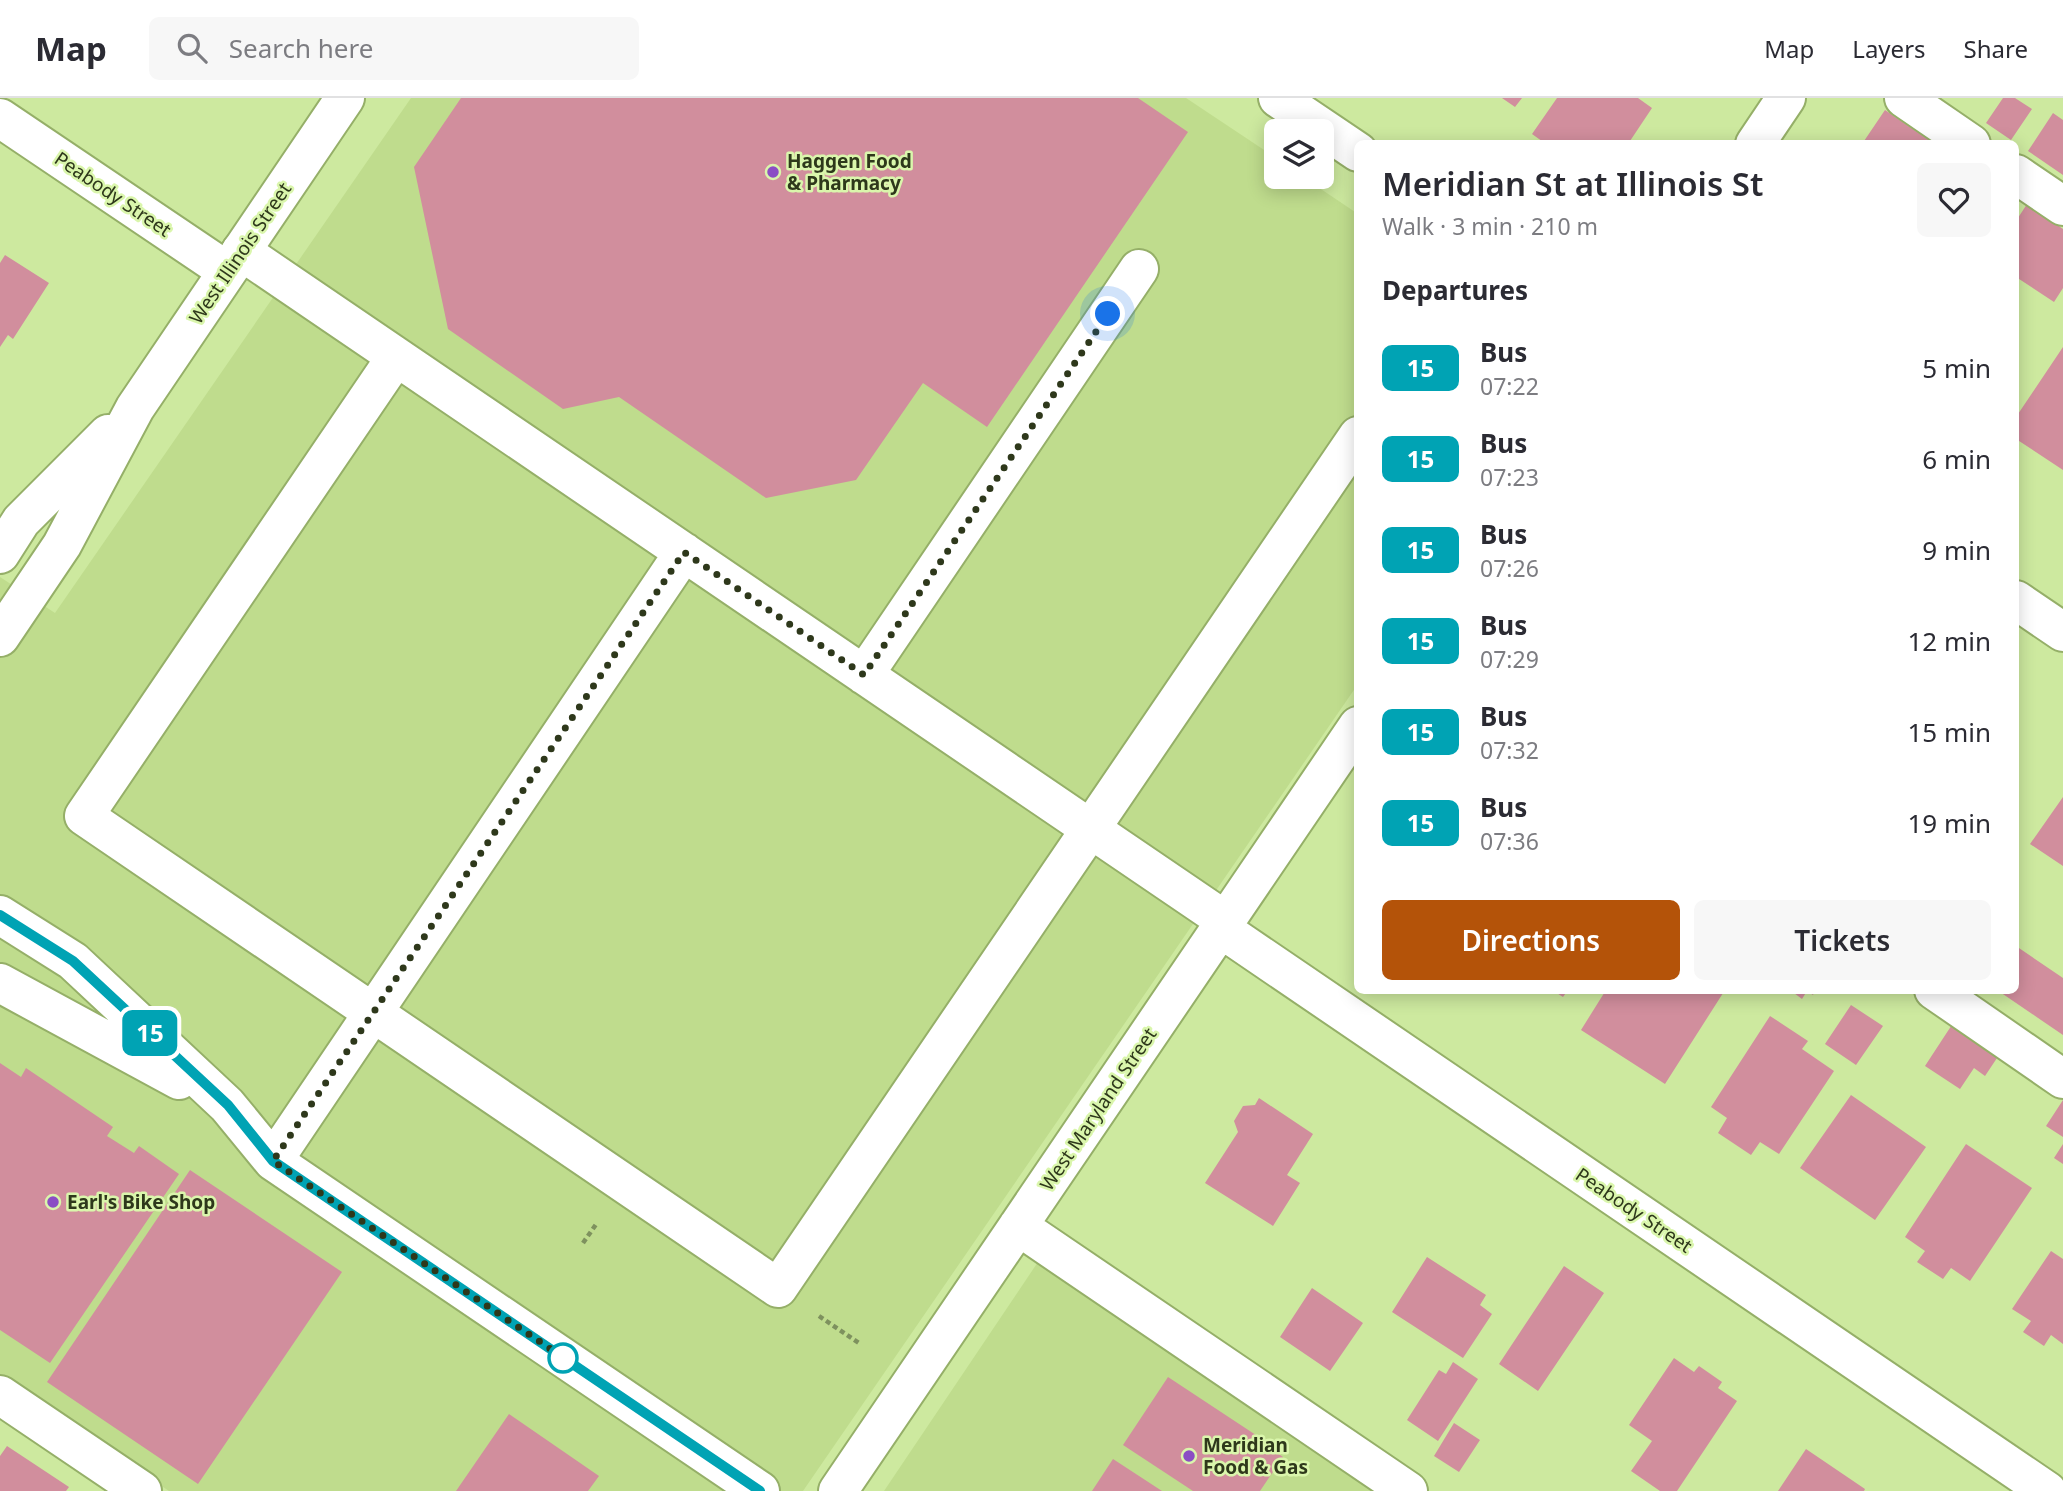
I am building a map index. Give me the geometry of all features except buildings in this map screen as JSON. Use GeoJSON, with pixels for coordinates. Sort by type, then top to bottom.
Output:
{"type":"FeatureCollection","features":[{"type":"Feature","properties":{"kind":"street","name":"West Illinois Street"},"geometry":{"type":"LineString","coordinates":[[0,637],[62,545],[135,408],[345,98]]}},
{"type":"Feature","properties":{"kind":"street"},"geometry":{"type":"LineString","coordinates":[[1278,98],[1354,149]]}},
{"type":"Feature","properties":{"kind":"street"},"geometry":{"type":"LineString","coordinates":[[1758,140],[1786,98]]}},
{"type":"Feature","properties":{"kind":"street"},"geometry":{"type":"LineString","coordinates":[[1904,98],[1965,140]]}},
{"type":"Feature","properties":{"kind":"street","name":"Peabody Street"},"geometry":{"type":"LineString","coordinates":[[0,118],[396,357],[1091,829],[1223,924],[2047,1491]]}},
{"type":"Feature","properties":{"kind":"street"},"geometry":{"type":"LineString","coordinates":[[2019,176],[2063,206]]}},
{"type":"Feature","properties":{"kind":"street"},"geometry":{"type":"LineString","coordinates":[[864,675],[1139,269]]}},
{"type":"Feature","properties":{"kind":"street"},"geometry":{"type":"LineString","coordinates":[[396,357],[84,817],[778,1288],[1354,442]]}},
{"type":"Feature","properties":{"kind":"street","name":"West Illinois Street"},"geometry":{"type":"LineString","coordinates":[[1,550],[21,521],[135,408]]}},
{"type":"Feature","properties":{"kind":"street"},"geometry":{"type":"LineString","coordinates":[[273,1161],[684,552]]}},
{"type":"Feature","properties":{"kind":"street"},"geometry":{"type":"LineString","coordinates":[[2019,602],[2063,632]]}},
{"type":"Feature","properties":{"kind":"street","name":"West Maryland Street"},"geometry":{"type":"LineString","coordinates":[[838,1491],[1354,732]]}},
{"type":"Feature","properties":{"kind":"street"},"geometry":{"type":"LineString","coordinates":[[0,915],[73,961],[228,1105],[273,1161],[760,1491]]}},
{"type":"Feature","properties":{"kind":"street"},"geometry":{"type":"LineString","coordinates":[[0,983],[228,1105]]}},
{"type":"Feature","properties":{"kind":"street"},"geometry":{"type":"LineString","coordinates":[[1940,994],[2063,1079]]}},
{"type":"Feature","properties":{"kind":"street"},"geometry":{"type":"LineString","coordinates":[[1018,1226],[1408,1491]]}},
{"type":"Feature","properties":{"kind":"street"},"geometry":{"type":"LineString","coordinates":[[0,1395],[142,1491]]}},
{"type":"Feature","properties":{"kind":"shaded area"},"geometry":{"type":"Polygon","coordinates":[[[411,98],[1186,98],[1264,150],[1264,189],[1321,189],[1354,211],[1354,690],[803,1491],[169,1491],[0,1377],[0,577],[55,613],[411,98]]]}},
{"type":"Feature","properties":{"kind":"shaded area"},"geometry":{"type":"Polygon","coordinates":[[[1040,1259],[1383,1491],[884,1491],[1040,1259]]]}},
{"type":"Feature","properties":{"kind":"bus line","name":"15"},"geometry":{"type":"LineString","coordinates":[[0,915],[73,961],[228,1105],[273,1161],[760,1491]]}},
{"type":"Feature","properties":{"kind":"place","name":"Haggen Food & Pharmacy"},"geometry":{"type":"Point","coordinates":[773,172]}},
{"type":"Feature","properties":{"kind":"place","name":"Earl's Bike Shop"},"geometry":{"type":"Point","coordinates":[53,1202]}},
{"type":"Feature","properties":{"kind":"place","name":"Meridian Food & Gas"},"geometry":{"type":"Point","coordinates":[1189,1456]}},
{"type":"Feature","properties":{"kind":"route"},"geometry":{"type":"LineString","coordinates":[[563,1358],[567,1360],[273,1161],[684,552],[864,675],[1108,314]]}}]}
